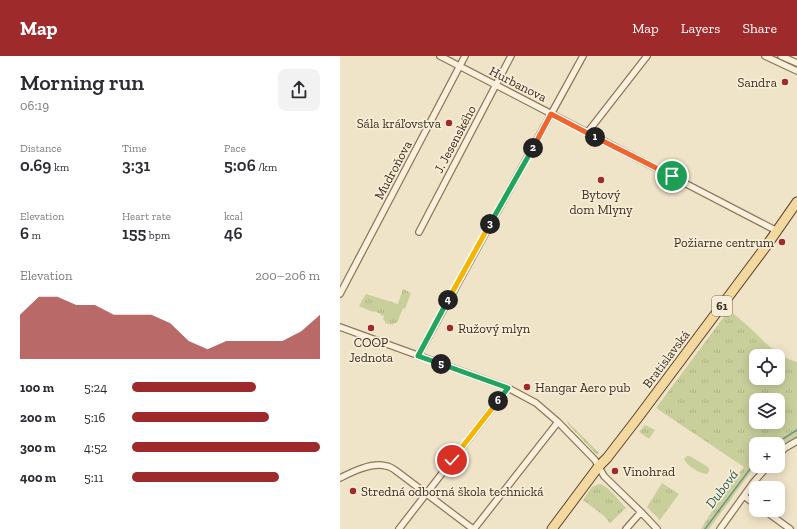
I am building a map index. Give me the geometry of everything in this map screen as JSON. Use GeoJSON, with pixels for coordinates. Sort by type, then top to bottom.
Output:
{"type":"FeatureCollection","features":[{"type":"Feature","properties":{"kind":"main road","name":"Bratislavská"},"geometry":{"type":"LineString","coordinates":[[552,529],[599,466],[637,419],[777,232],[797,202]]}},
{"type":"Feature","properties":{"kind":"street","name":"Hurbanova"},"geometry":{"type":"LineString","coordinates":[[440,56],[777,232]]}},
{"type":"Feature","properties":{"kind":"street","name":"Mudroňova"},"geometry":{"type":"LineString","coordinates":[[340,294],[465,56]]}},
{"type":"Feature","properties":{"kind":"street","name":"J. Jesenského"},"geometry":{"type":"LineString","coordinates":[[419,232],[511,56]]}},
{"type":"Feature","properties":{"kind":"street"},"geometry":{"type":"LineString","coordinates":[[418,356],[583,56]]}},
{"type":"Feature","properties":{"kind":"street"},"geometry":{"type":"LineString","coordinates":[[586,133],[647,56]]}},
{"type":"Feature","properties":{"kind":"street"},"geometry":{"type":"LineString","coordinates":[[765,56],[797,71]]}},
{"type":"Feature","properties":{"kind":"street"},"geometry":{"type":"LineString","coordinates":[[781,56],[797,63]]}},
{"type":"Feature","properties":{"kind":"street"},"geometry":{"type":"LineString","coordinates":[[340,328],[508,388],[536,403],[558,422],[595,460],[608,480],[642,512],[657,529]]}},
{"type":"Feature","properties":{"kind":"street"},"geometry":{"type":"LineString","coordinates":[[399,529],[508,388]]}},
{"type":"Feature","properties":{"kind":"street"},"geometry":{"type":"LineString","coordinates":[[340,478],[370,466],[387,466],[395,470],[474,529],[558,422]]}},
{"type":"Feature","properties":{"kind":"street"},"geometry":{"type":"LineString","coordinates":[[785,448],[795,442]]}},
{"type":"Feature","properties":{"kind":"street"},"geometry":{"type":"LineString","coordinates":[[720,529],[762,473]]}},
{"type":"Feature","properties":{"kind":"street"},"geometry":{"type":"LineString","coordinates":[[744,496],[749,500]]}},
{"type":"Feature","properties":{"kind":"street"},"geometry":{"type":"LineString","coordinates":[[626,529],[642,512]]}},
{"type":"Feature","properties":{"kind":"street"},"geometry":{"type":"LineString","coordinates":[[774,517],[790,529]]}},
{"type":"Feature","properties":{"kind":"green space"},"geometry":{"type":"Polygon","coordinates":[[[403,289],[411,293],[405,309],[403,308],[397,323],[394,323],[393,325],[385,323],[383,320],[384,316],[381,314],[359,306],[366,294],[398,304],[403,289]]]}},
{"type":"Feature","properties":{"kind":"green space"},"geometry":{"type":"Polygon","coordinates":[[[729,310],[773,349],[749,349],[749,385],[785,385],[785,357],[797,362],[797,438],[785,444],[785,437],[749,437],[750,473],[709,529],[701,529],[725,490],[744,467],[656,408],[729,310]]]}},
{"type":"Feature","properties":{"kind":"green space"},"geometry":{"type":"Polygon","coordinates":[[[567,421],[599,453],[597,455],[568,424],[567,421]]]}},
{"type":"Feature","properties":{"kind":"green space"},"geometry":{"type":"Polygon","coordinates":[[[645,425],[655,430],[649,439],[639,432],[645,425]]]}},
{"type":"Feature","properties":{"kind":"green space"},"geometry":{"type":"Polygon","coordinates":[[[687,456],[690,456],[708,467],[709,471],[707,474],[697,471],[687,464],[684,459],[687,456]]]}},
{"type":"Feature","properties":{"kind":"green space"},"geometry":{"type":"Polygon","coordinates":[[[662,483],[679,494],[660,520],[647,507],[662,483]]]}},
{"type":"Feature","properties":{"kind":"green space"},"geometry":{"type":"Polygon","coordinates":[[[599,484],[610,490],[626,508],[610,523],[603,515],[583,500],[592,487],[599,484]]]}},
{"type":"Feature","properties":{"kind":"waterway","name":"Dubová"},"geometry":{"type":"LineString","coordinates":[[785,438],[797,430]]}},
{"type":"Feature","properties":{"kind":"waterway","name":"Dubová"},"geometry":{"type":"LineString","coordinates":[[705,529],[749,470]]}},
{"type":"Feature","properties":{"kind":"place","name":"Sandra"},"geometry":{"type":"Point","coordinates":[785,82]}},
{"type":"Feature","properties":{"kind":"place","name":"Sála kráľovstva"},"geometry":{"type":"Point","coordinates":[449,123]}},
{"type":"Feature","properties":{"kind":"place","name":"Bytový dom Mlyny"},"geometry":{"type":"Point","coordinates":[601,180]}},
{"type":"Feature","properties":{"kind":"place","name":"Požiarne centrum"},"geometry":{"type":"Point","coordinates":[782,242]}},
{"type":"Feature","properties":{"kind":"place","name":"COOP Jednota"},"geometry":{"type":"Point","coordinates":[371,328]}},
{"type":"Feature","properties":{"kind":"place","name":"Ružový mlyn"},"geometry":{"type":"Point","coordinates":[450,328]}},
{"type":"Feature","properties":{"kind":"place","name":"Hangar Aero pub"},"geometry":{"type":"Point","coordinates":[527,387]}},
{"type":"Feature","properties":{"kind":"place","name":"Vinohrad"},"geometry":{"type":"Point","coordinates":[615,471]}},
{"type":"Feature","properties":{"kind":"place","name":"Stredná odborná škola technická"},"geometry":{"type":"Point","coordinates":[353,491]}},
{"type":"Feature","properties":{"kind":"route"},"geometry":{"type":"LineString","coordinates":[[452,460],[508,388],[418,356],[551,114],[672,176]]}}]}
